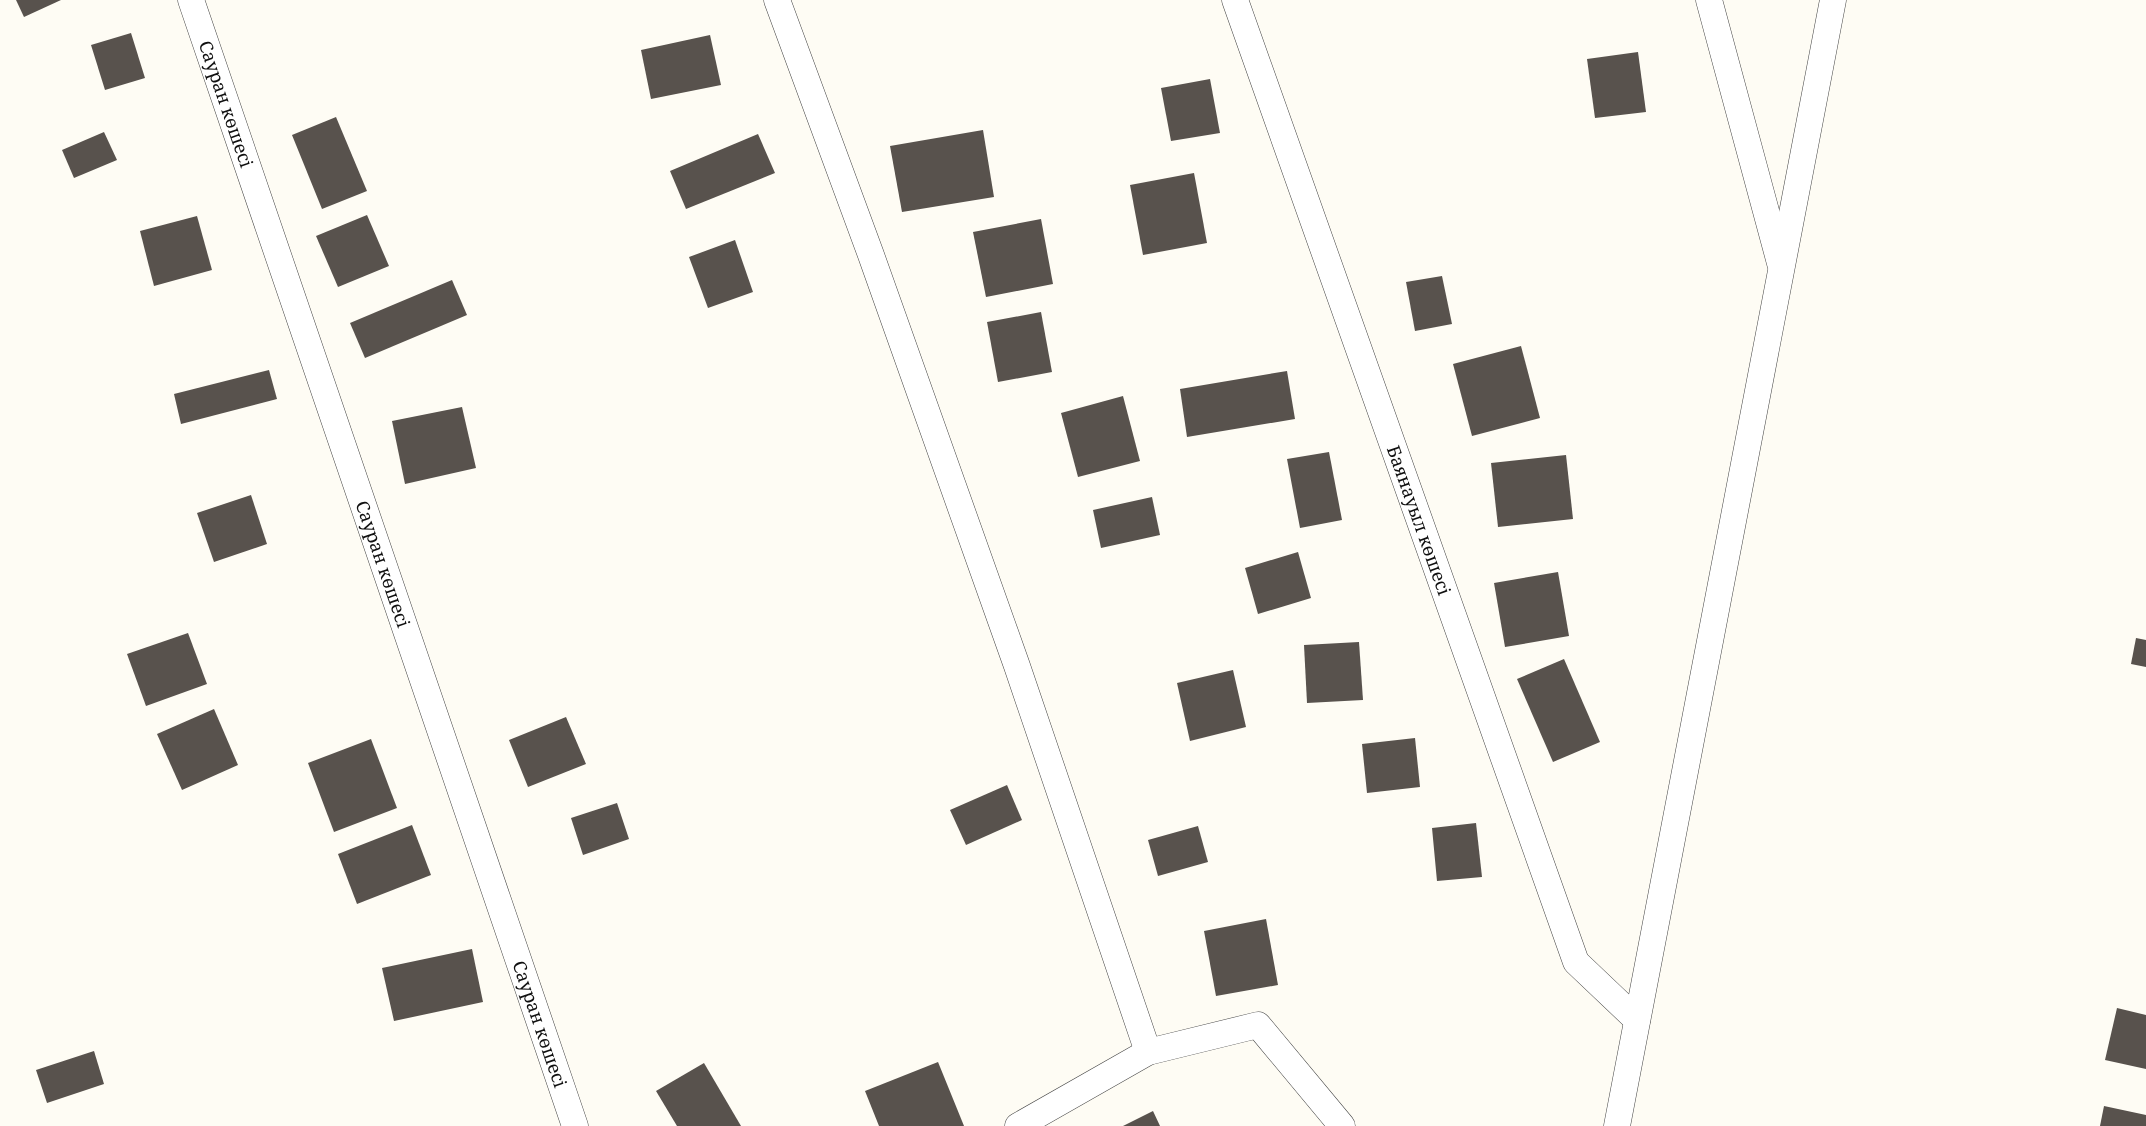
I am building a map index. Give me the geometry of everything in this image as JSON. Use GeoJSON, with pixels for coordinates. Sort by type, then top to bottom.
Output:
{"type":"FeatureCollection","features":[{"type":"Feature","properties":{"kind":"street","name":"Сауран көшесі"},"geometry":{"type":"LineString","coordinates":[[191,0],[575,1126]]}},
{"type":"Feature","properties":{"kind":"street"},"geometry":{"type":"LineString","coordinates":[[777,0],[1010,644],[1148,1052]]}},
{"type":"Feature","properties":{"kind":"street","name":"Баянауыл көшесі"},"geometry":{"type":"LineString","coordinates":[[1235,0],[1576,962],[1637,1020]]}},
{"type":"Feature","properties":{"kind":"street"},"geometry":{"type":"LineString","coordinates":[[1709,0],[1782,269]]}},
{"type":"Feature","properties":{"kind":"street"},"geometry":{"type":"LineString","coordinates":[[1617,1126],[1833,0]]}},
{"type":"Feature","properties":{"kind":"street"},"geometry":{"type":"LineString","coordinates":[[1018,1126],[1148,1052],[1258,1025],[1342,1126]]}},
{"type":"Feature","properties":{"kind":"building"},"geometry":{"type":"Polygon","coordinates":[[[16,0],[61,0],[24,17],[16,0]]]}},
{"type":"Feature","properties":{"kind":"building"},"geometry":{"type":"Polygon","coordinates":[[[131,33],[145,78],[105,90],[91,45],[131,33]]]}},
{"type":"Feature","properties":{"kind":"building"},"geometry":{"type":"Polygon","coordinates":[[[710,35],[721,85],[651,99],[641,50],[710,35]]]}},
{"type":"Feature","properties":{"kind":"building"},"geometry":{"type":"Polygon","coordinates":[[[1638,52],[1646,112],[1595,118],[1587,59],[1638,52]]]}},
{"type":"Feature","properties":{"kind":"building"},"geometry":{"type":"Polygon","coordinates":[[[1210,79],[1220,133],[1171,141],[1161,88],[1210,79]]]}},
{"type":"Feature","properties":{"kind":"building"},"geometry":{"type":"Polygon","coordinates":[[[336,117],[367,191],[322,209],[292,135],[336,117]]]}},
{"type":"Feature","properties":{"kind":"building"},"geometry":{"type":"Polygon","coordinates":[[[983,130],[994,197],[902,212],[890,146],[983,130]]]}},
{"type":"Feature","properties":{"kind":"building"},"geometry":{"type":"Polygon","coordinates":[[[104,132],[117,160],[74,178],[62,150],[104,132]]]}},
{"type":"Feature","properties":{"kind":"building"},"geometry":{"type":"Polygon","coordinates":[[[758,134],[775,173],[686,209],[670,171],[758,134]]]}},
{"type":"Feature","properties":{"kind":"building"},"geometry":{"type":"Polygon","coordinates":[[[1194,173],[1207,243],[1143,255],[1130,185],[1194,173]]]}},
{"type":"Feature","properties":{"kind":"building"},"geometry":{"type":"Polygon","coordinates":[[[367,215],[389,266],[338,287],[316,236],[367,215]]]}},
{"type":"Feature","properties":{"kind":"building"},"geometry":{"type":"Polygon","coordinates":[[[197,216],[212,270],[154,286],[140,231],[197,216]]]}},
{"type":"Feature","properties":{"kind":"building"},"geometry":{"type":"Polygon","coordinates":[[[1041,219],[1053,284],[986,297],[973,232],[1041,219]]]}},
{"type":"Feature","properties":{"kind":"building"},"geometry":{"type":"Polygon","coordinates":[[[735,240],[753,292],[708,308],[689,257],[735,240]]]}},
{"type":"Feature","properties":{"kind":"building"},"geometry":{"type":"Polygon","coordinates":[[[1442,276],[1452,324],[1415,331],[1406,282],[1442,276]]]}},
{"type":"Feature","properties":{"kind":"building"},"geometry":{"type":"Polygon","coordinates":[[[452,280],[467,315],[365,358],[350,323],[452,280]]]}},
{"type":"Feature","properties":{"kind":"building"},"geometry":{"type":"Polygon","coordinates":[[[1041,312],[1052,372],[998,382],[987,322],[1041,312]]]}},
{"type":"Feature","properties":{"kind":"building"},"geometry":{"type":"Polygon","coordinates":[[[1521,346],[1540,418],[1472,436],[1453,364],[1521,346]]]}},
{"type":"Feature","properties":{"kind":"building"},"geometry":{"type":"Polygon","coordinates":[[[269,370],[277,399],[181,424],[174,394],[269,370]]]}},
{"type":"Feature","properties":{"kind":"building"},"geometry":{"type":"Polygon","coordinates":[[[1287,371],[1295,419],[1187,437],[1180,389],[1287,371]]]}},
{"type":"Feature","properties":{"kind":"building"},"geometry":{"type":"Polygon","coordinates":[[[1123,396],[1140,461],[1078,477],[1061,413],[1123,396]]]}},
{"type":"Feature","properties":{"kind":"building"},"geometry":{"type":"Polygon","coordinates":[[[462,407],[476,468],[405,484],[392,421],[462,407]]]}},
{"type":"Feature","properties":{"kind":"building"},"geometry":{"type":"Polygon","coordinates":[[[1329,452],[1342,520],[1300,528],[1287,459],[1329,452]]]}},
{"type":"Feature","properties":{"kind":"building"},"geometry":{"type":"Polygon","coordinates":[[[1566,455],[1573,519],[1498,527],[1491,463],[1566,455]]]}},
{"type":"Feature","properties":{"kind":"building"},"geometry":{"type":"Polygon","coordinates":[[[251,495],[267,544],[214,562],[197,513],[251,495]]]}},
{"type":"Feature","properties":{"kind":"building"},"geometry":{"type":"Polygon","coordinates":[[[1152,497],[1160,535],[1101,548],[1093,510],[1152,497]]]}},
{"type":"Feature","properties":{"kind":"building"},"geometry":{"type":"Polygon","coordinates":[[[1298,552],[1311,598],[1258,614],[1245,568],[1298,552]]]}},
{"type":"Feature","properties":{"kind":"building"},"geometry":{"type":"Polygon","coordinates":[[[1558,572],[1569,636],[1505,647],[1494,583],[1558,572]]]}},
{"type":"Feature","properties":{"kind":"building"},"geometry":{"type":"Polygon","coordinates":[[[188,633],[207,684],[146,706],[127,654],[188,633]]]}},
{"type":"Feature","properties":{"kind":"building"},"geometry":{"type":"Polygon","coordinates":[[[2136,638],[2146,640],[2146,667],[2131,664],[2136,638]]]}},
{"type":"Feature","properties":{"kind":"building"},"geometry":{"type":"Polygon","coordinates":[[[1359,642],[1363,700],[1307,703],[1304,645],[1359,642]]]}},
{"type":"Feature","properties":{"kind":"building"},"geometry":{"type":"Polygon","coordinates":[[[1564,659],[1600,742],[1553,762],[1517,679],[1564,659]]]}},
{"type":"Feature","properties":{"kind":"building"},"geometry":{"type":"Polygon","coordinates":[[[1233,670],[1246,727],[1190,741],[1177,683],[1233,670]]]}},
{"type":"Feature","properties":{"kind":"building"},"geometry":{"type":"Polygon","coordinates":[[[214,709],[238,765],[182,790],[157,734],[214,709]]]}},
{"type":"Feature","properties":{"kind":"building"},"geometry":{"type":"Polygon","coordinates":[[[566,717],[586,764],[528,787],[509,740],[566,717]]]}},
{"type":"Feature","properties":{"kind":"building"},"geometry":{"type":"Polygon","coordinates":[[[1415,738],[1420,787],[1367,793],[1362,744],[1415,738]]]}},
{"type":"Feature","properties":{"kind":"building"},"geometry":{"type":"Polygon","coordinates":[[[371,739],[397,808],[334,832],[308,763],[371,739]]]}},
{"type":"Feature","properties":{"kind":"building"},"geometry":{"type":"Polygon","coordinates":[[[1007,785],[1022,820],[966,845],[950,810],[1007,785]]]}},
{"type":"Feature","properties":{"kind":"building"},"geometry":{"type":"Polygon","coordinates":[[[617,803],[629,839],[583,855],[571,818],[617,803]]]}},
{"type":"Feature","properties":{"kind":"building"},"geometry":{"type":"Polygon","coordinates":[[[1476,823],[1482,877],[1437,881],[1432,828],[1476,823]]]}},
{"type":"Feature","properties":{"kind":"building"},"geometry":{"type":"Polygon","coordinates":[[[412,825],[431,875],[357,904],[338,854],[412,825]]]}},
{"type":"Feature","properties":{"kind":"building"},"geometry":{"type":"Polygon","coordinates":[[[1198,826],[1208,862],[1158,876],[1148,840],[1198,826]]]}},
{"type":"Feature","properties":{"kind":"building"},"geometry":{"type":"Polygon","coordinates":[[[1266,919],[1278,985],[1216,996],[1204,931],[1266,919]]]}},
{"type":"Feature","properties":{"kind":"building"},"geometry":{"type":"Polygon","coordinates":[[[472,949],[483,1002],[394,1021],[382,968],[472,949]]]}},
{"type":"Feature","properties":{"kind":"building"},"geometry":{"type":"Polygon","coordinates":[[[2117,1008],[2146,1015],[2146,1069],[2105,1060],[2117,1008]]]}},
{"type":"Feature","properties":{"kind":"building"},"geometry":{"type":"Polygon","coordinates":[[[94,1051],[104,1084],[47,1103],[36,1070],[94,1051]]]}},
{"type":"Feature","properties":{"kind":"building"},"geometry":{"type":"Polygon","coordinates":[[[938,1062],[964,1126],[879,1126],[865,1091],[938,1062]]]}},
{"type":"Feature","properties":{"kind":"building"},"geometry":{"type":"Polygon","coordinates":[[[704,1063],[741,1126],[677,1126],[656,1091],[704,1063]]]}},
{"type":"Feature","properties":{"kind":"building"},"geometry":{"type":"Polygon","coordinates":[[[2104,1106],[2146,1115],[2146,1126],[2100,1126],[2104,1106]]]}},
{"type":"Feature","properties":{"kind":"building"},"geometry":{"type":"Polygon","coordinates":[[[1153,1111],[1160,1126],[1123,1126],[1153,1111]]]}}]}
